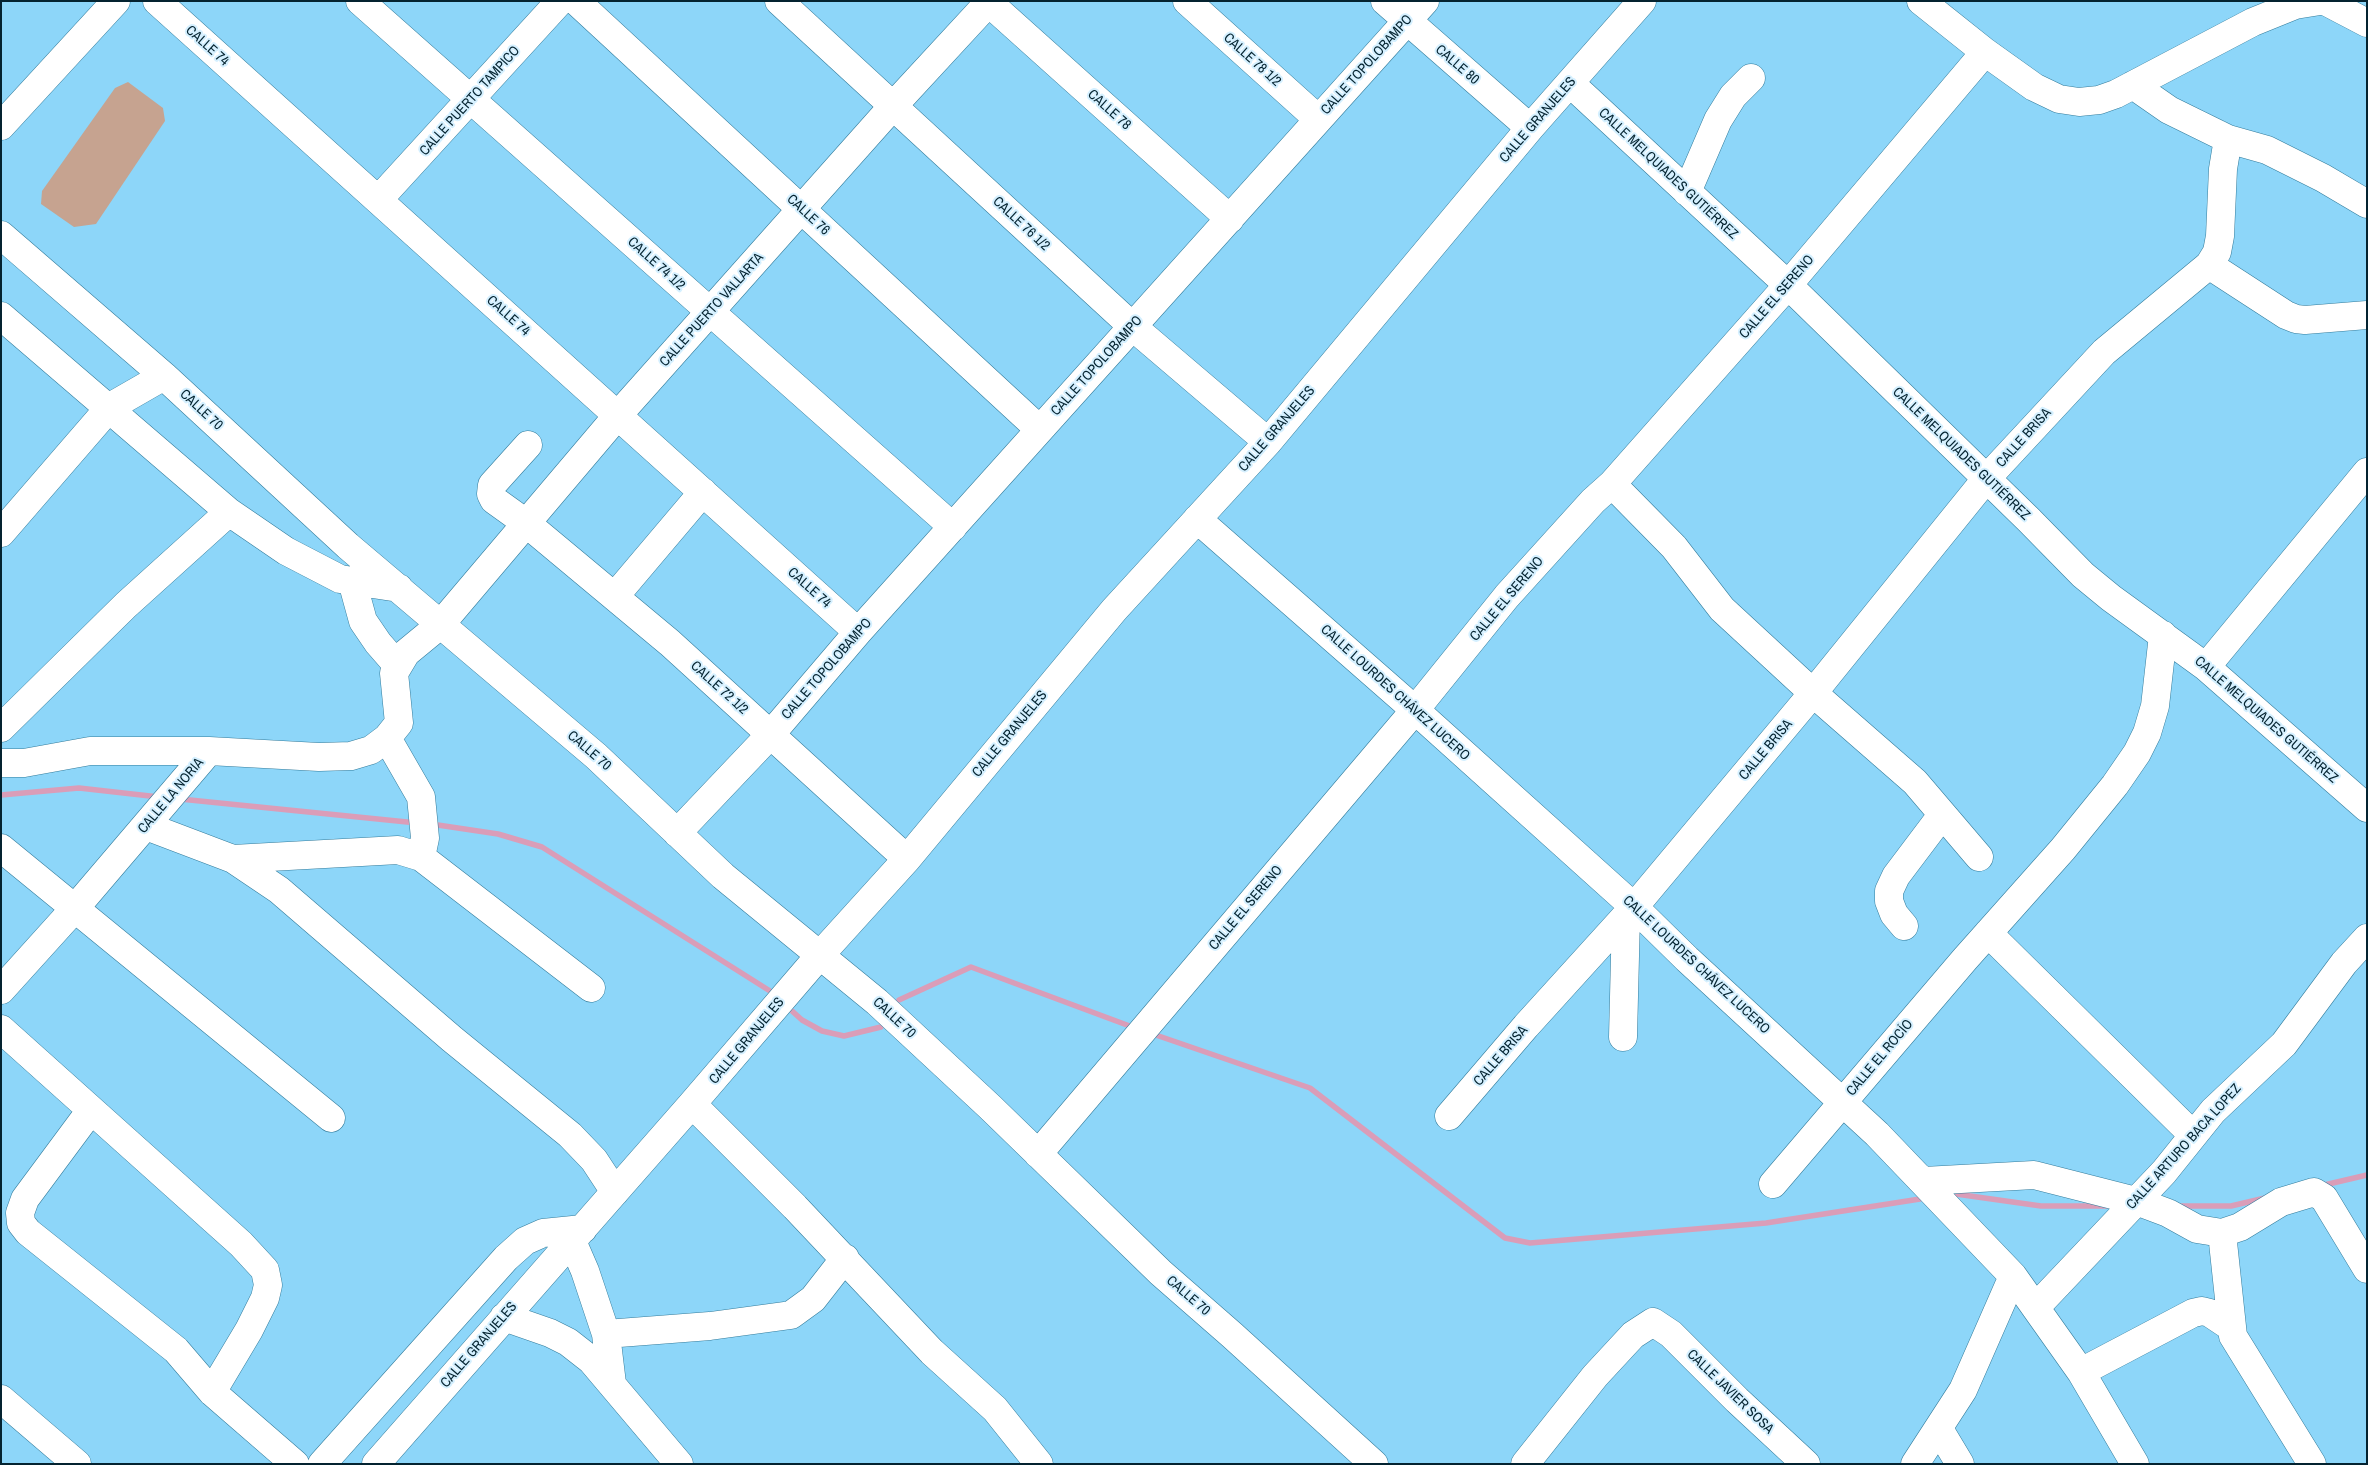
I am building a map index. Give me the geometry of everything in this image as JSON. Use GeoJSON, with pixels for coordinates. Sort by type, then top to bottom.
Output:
{"type":"FeatureCollection","features":[{"type":"Feature","properties":{"kind":"street"},"geometry":{"type":"LineString","coordinates":[[1,126],[116,1]]}},
{"type":"Feature","properties":{"kind":"street","name":"CALLE 74"},"geometry":{"type":"LineString","coordinates":[[157,1],[858,632]]}},
{"type":"Feature","properties":{"kind":"street","name":"CALLE 74 1/2"},"geometry":{"type":"LineString","coordinates":[[360,1],[953,527]]}},
{"type":"Feature","properties":{"kind":"street","name":"CALLE PUERTO TAMPICO"},"geometry":{"type":"LineString","coordinates":[[379,199],[560,1]]}},
{"type":"Feature","properties":{"kind":"street","name":"CALLE 76"},"geometry":{"type":"LineString","coordinates":[[576,1],[1040,430]]}},
{"type":"Feature","properties":{"kind":"street","name":"CALLE 76 1/2"},"geometry":{"type":"LineString","coordinates":[[779,1],[1133,326],[1268,442]]}},
{"type":"Feature","properties":{"kind":"street","name":"CALLE 78 1/2"},"geometry":{"type":"LineString","coordinates":[[1187,1],[1318,119]]}},
{"type":"Feature","properties":{"kind":"street","name":"CALLE 80"},"geometry":{"type":"LineString","coordinates":[[1385,1],[1530,128]]}},
{"type":"Feature","properties":{"kind":"street","name":"CALLE TOPOLOBAMPO"},"geometry":{"type":"LineString","coordinates":[[677,833],[771,734],[858,632],[1425,1]]}},
{"type":"Feature","properties":{"kind":"street","name":"CALLE GRANJELES"},"geometry":{"type":"LineString","coordinates":[[376,1464],[820,955],[907,859],[1095,633],[1268,442],[1530,128],[1642,1]]}},
{"type":"Feature","properties":{"kind":"street"},"geometry":{"type":"LineString","coordinates":[[1921,1],[1985,52],[2034,87],[2059,99],[2079,102],[2098,100],[2254,22],[2295,5],[2320,1]]}},
{"type":"Feature","properties":{"kind":"street"},"geometry":{"type":"LineString","coordinates":[[2325,1],[2367,23]]}},
{"type":"Feature","properties":{"kind":"street","name":"CALLE PUERTO VALLARTA"},"geometry":{"type":"LineString","coordinates":[[440,625],[618,415],[893,106],[989,2]]}},
{"type":"Feature","properties":{"kind":"street","name":"CALLE 78"},"geometry":{"type":"LineString","coordinates":[[989,2],[1230,219]]}},
{"type":"Feature","properties":{"kind":"street","name":"CALLE EL SERENO"},"geometry":{"type":"LineString","coordinates":[[1038,1154],[1415,710],[1556,540],[1612,484],[1788,285],[1985,52]]}},
{"type":"Feature","properties":{"kind":"street"},"geometry":{"type":"LineString","coordinates":[[1687,192],[1718,120],[1733,96],[1751,78]]}},
{"type":"Feature","properties":{"kind":"street","name":"CALLE MELQUIADES GUTIÉRREZ"},"geometry":{"type":"LineString","coordinates":[[1570,83],[1788,285],[2083,575],[2206,667],[2367,808]]}},
{"type":"Feature","properties":{"kind":"street"},"geometry":{"type":"LineString","coordinates":[[2133,84],[2169,110],[2228,139],[2267,150],[2323,178],[2367,204]]}},
{"type":"Feature","properties":{"kind":"street"},"geometry":{"type":"LineString","coordinates":[[2228,139],[2223,169],[2220,236],[2217,252],[2209,264],[2286,315],[2296,319],[2367,315]]}},
{"type":"Feature","properties":{"kind":"street","name":"CALLE 70"},"geometry":{"type":"LineString","coordinates":[[1,235],[164,376],[348,546],[596,756],[724,876],[877,1002],[1038,1154],[1161,1274],[1252,1353],[1374,1464]]}},
{"type":"Feature","properties":{"kind":"street","name":"CALLE BRISA"},"geometry":{"type":"LineString","coordinates":[[1449,1116],[1526,1026],[1630,912],[1813,693],[1986,479],[2077,380],[2123,336],[2201,274],[2209,264]]}},
{"type":"Feature","properties":{"kind":"street"},"geometry":{"type":"LineString","coordinates":[[5,325],[110,407],[229,512],[309,564],[340,579],[399,588]]}},
{"type":"Feature","properties":{"kind":"street"},"geometry":{"type":"LineString","coordinates":[[1,533],[110,407],[164,376]]}},
{"type":"Feature","properties":{"kind":"street","name":"CALLE 72 1/2"},"geometry":{"type":"LineString","coordinates":[[528,445],[492,485],[491,494],[494,500],[526,522],[615,596],[771,734],[907,859]]}},
{"type":"Feature","properties":{"kind":"street"},"geometry":{"type":"LineString","coordinates":[[2206,667],[2367,472]]}},
{"type":"Feature","properties":{"kind":"street"},"geometry":{"type":"LineString","coordinates":[[1612,484],[1674,547],[1722,609],[1813,693],[1915,782],[1979,857]]}},
{"type":"Feature","properties":{"kind":"street"},"geometry":{"type":"LineString","coordinates":[[615,596],[703,492]]}},
{"type":"Feature","properties":{"kind":"street"},"geometry":{"type":"LineString","coordinates":[[1,728],[126,605],[229,512]]}},
{"type":"Feature","properties":{"kind":"street","name":"CALLE LOURDES CHÁVEZ LUCERO"},"geometry":{"type":"LineString","coordinates":[[1197,519],[1415,710],[1630,912],[1687,959],[1844,1101],[2013,1276],[2082,1372],[2135,1464]]}},
{"type":"Feature","properties":{"kind":"street"},"geometry":{"type":"LineString","coordinates":[[352,581],[363,621],[378,643],[398,666],[406,653],[440,625]]}},
{"type":"Feature","properties":{"kind":"street","name":"CALLE EL ROCÍO"},"geometry":{"type":"LineString","coordinates":[[1773,1184],[2063,848],[2115,785],[2137,753],[2147,732],[2155,706],[2163,635]]}},
{"type":"Feature","properties":{"kind":"street","name":"CALLE LA NORIA"},"geometry":{"type":"LineString","coordinates":[[1,990],[76,907],[209,751],[320,757],[351,756],[371,750],[387,738],[399,723],[394,673],[398,666]]}},
{"type":"Feature","properties":{"kind":"street"},"geometry":{"type":"LineString","coordinates":[[387,738],[421,797],[423,847]]}},
{"type":"Feature","properties":{"kind":"street"},"geometry":{"type":"LineString","coordinates":[[1,763],[24,763],[90,751],[209,751]]}},
{"type":"Feature","properties":{"kind":"street"},"geometry":{"type":"LineString","coordinates":[[1904,926],[1894,914],[1889,901],[1889,891],[1896,876],[1942,815]]}},
{"type":"Feature","properties":{"kind":"street"},"geometry":{"type":"LineString","coordinates":[[151,819],[233,860],[280,890],[452,1039],[542,1110],[594,1160],[615,1192]]}},
{"type":"Feature","properties":{"kind":"street"},"geometry":{"type":"LineString","coordinates":[[233,860],[423,847],[591,988]]}},
{"type":"Feature","properties":{"kind":"street"},"geometry":{"type":"LineString","coordinates":[[1,848],[76,907],[331,1118]]}},
{"type":"Feature","properties":{"kind":"street"},"geometry":{"type":"LineString","coordinates":[[1623,1037],[1630,912]]}},
{"type":"Feature","properties":{"kind":"street"},"geometry":{"type":"LineString","coordinates":[[1988,933],[2192,1135]]}},
{"type":"Feature","properties":{"kind":"street","name":"CALLE ARTURO BACA LOPEZ"},"geometry":{"type":"LineString","coordinates":[[2036,1307],[2136,1201],[2233,1090],[2284,1044],[2344,963],[2367,938]]}},
{"type":"Feature","properties":{"kind":"street"},"geometry":{"type":"LineString","coordinates":[[1,1029],[241,1244],[265,1270],[268,1285],[265,1298],[249,1330],[212,1392]]}},
{"type":"Feature","properties":{"kind":"street"},"geometry":{"type":"LineString","coordinates":[[692,1104],[845,1258],[932,1352],[995,1409],[1040,1464]]}},
{"type":"Feature","properties":{"kind":"street"},"geometry":{"type":"LineString","coordinates":[[91,1110],[29,1193],[20,1213],[21,1223],[28,1232],[176,1350],[212,1392],[295,1464]]}},
{"type":"Feature","properties":{"kind":"street"},"geometry":{"type":"LineString","coordinates":[[1924,1182],[2034,1175],[2136,1201],[2168,1213],[2197,1229],[2222,1233],[2240,1227],[2281,1202],[2314,1192],[2324,1198],[2367,1269]]}},
{"type":"Feature","properties":{"kind":"street"},"geometry":{"type":"LineString","coordinates":[[322,1464],[506,1258],[525,1241],[543,1233],[577,1235],[585,1271],[606,1334],[612,1384]]}},
{"type":"Feature","properties":{"kind":"street"},"geometry":{"type":"LineString","coordinates":[[2222,1233],[2231,1327],[2237,1346],[2312,1464]]}},
{"type":"Feature","properties":{"kind":"street"},"geometry":{"type":"LineString","coordinates":[[606,1334],[710,1326],[791,1315],[813,1299],[845,1258]]}},
{"type":"Feature","properties":{"kind":"street"},"geometry":{"type":"LineString","coordinates":[[1915,1464],[1963,1390],[2013,1276]]}},
{"type":"Feature","properties":{"kind":"street"},"geometry":{"type":"LineString","coordinates":[[2082,1372],[2193,1313],[2202,1311],[2210,1313],[2231,1327]]}},
{"type":"Feature","properties":{"kind":"street"},"geometry":{"type":"LineString","coordinates":[[504,1316],[550,1333],[568,1342],[590,1360],[679,1464]]}},
{"type":"Feature","properties":{"kind":"street","name":"CALLE JAVIER SOSA"},"geometry":{"type":"LineString","coordinates":[[1525,1464],[1595,1376],[1634,1335],[1653,1322],[1671,1334],[1737,1400],[1806,1464]]}},
{"type":"Feature","properties":{"kind":"street"},"geometry":{"type":"LineString","coordinates":[[1,1399],[77,1464]]}},
{"type":"Feature","properties":{"kind":"street"},"geometry":{"type":"LineString","coordinates":[[1939,1429],[1960,1464]]}},
{"type":"Feature","properties":{"kind":"shaded area"},"geometry":{"type":"Polygon","coordinates":[[[128,82],[163,108],[165,121],[96,224],[74,227],[41,204],[42,191],[115,88],[128,82]]]}},
{"type":"Feature","properties":{"kind":"waterway"},"geometry":{"type":"LineString","coordinates":[[1,795],[79,788],[159,797]]}},
{"type":"Feature","properties":{"kind":"waterway"},"geometry":{"type":"LineString","coordinates":[[180,799],[417,823]]}},
{"type":"Feature","properties":{"kind":"waterway"},"geometry":{"type":"LineString","coordinates":[[431,824],[498,834],[542,847],[770,991]]}},
{"type":"Feature","properties":{"kind":"waterway"},"geometry":{"type":"LineString","coordinates":[[899,1000],[971,967],[1135,1028]]}},
{"type":"Feature","properties":{"kind":"waterway"},"geometry":{"type":"LineString","coordinates":[[792,1011],[802,1020],[822,1031],[844,1036],[881,1027]]}},
{"type":"Feature","properties":{"kind":"waterway"},"geometry":{"type":"LineString","coordinates":[[1150,1033],[1310,1088],[1505,1238],[1530,1243],[1766,1223],[1920,1199]]}},
{"type":"Feature","properties":{"kind":"waterway"},"geometry":{"type":"LineString","coordinates":[[2320,1186],[2367,1175]]}},
{"type":"Feature","properties":{"kind":"waterway"},"geometry":{"type":"LineString","coordinates":[[1956,1194],[2041,1206],[2106,1206]]}},
{"type":"Feature","properties":{"kind":"waterway"},"geometry":{"type":"LineString","coordinates":[[2177,1206],[2231,1206],[2265,1198]]}}]}
